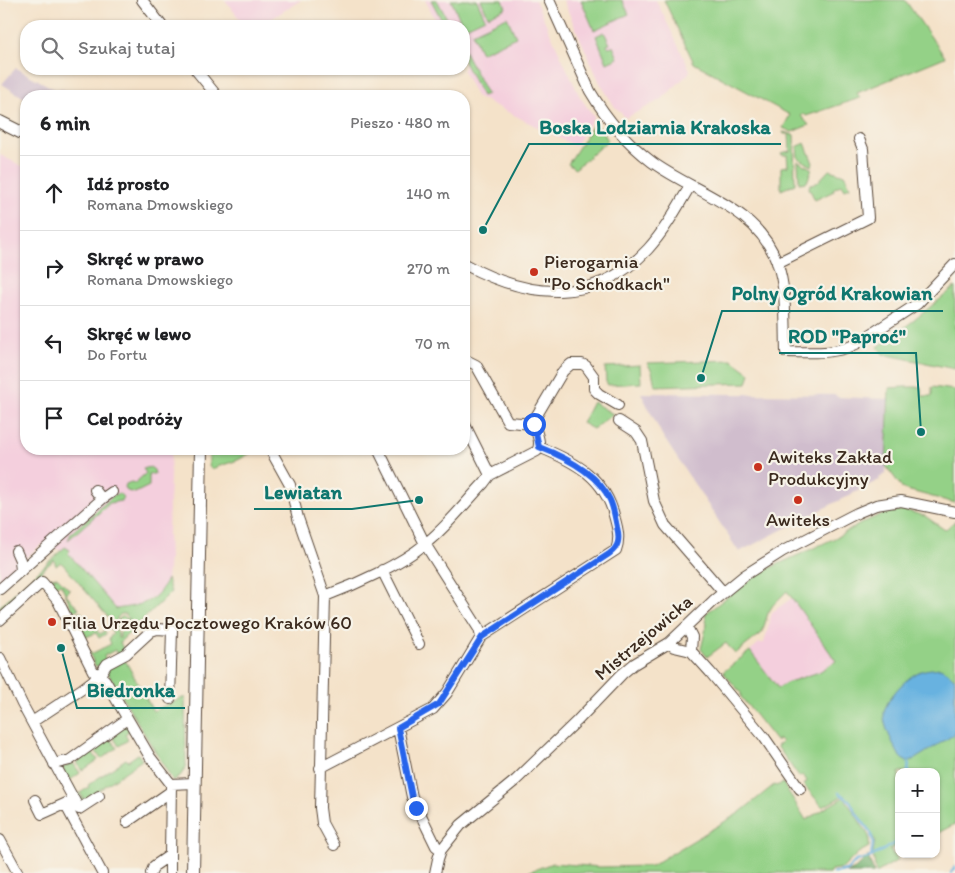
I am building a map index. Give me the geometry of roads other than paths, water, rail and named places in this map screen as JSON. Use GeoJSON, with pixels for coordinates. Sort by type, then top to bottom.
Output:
{"type":"FeatureCollection","features":[{"type":"Feature","properties":{"kind":"main road"},"geometry":{"type":"LineString","coordinates":[[0,122],[20,132]]}},
{"type":"Feature","properties":{"kind":"main road"},"geometry":{"type":"LineString","coordinates":[[193,873],[201,455]]}},
{"type":"Feature","properties":{"kind":"street"},"geometry":{"type":"LineString","coordinates":[[142,0],[157,20]]}},
{"type":"Feature","properties":{"kind":"street"},"geometry":{"type":"LineString","coordinates":[[549,0],[590,91],[607,116],[637,149],[653,162],[690,186],[721,201],[746,219],[767,243],[777,263],[782,281],[786,352],[833,351],[856,344],[917,304],[955,264]]}},
{"type":"Feature","properties":{"kind":"street"},"geometry":{"type":"LineString","coordinates":[[200,75],[212,90]]}},
{"type":"Feature","properties":{"kind":"street"},"geometry":{"type":"LineString","coordinates":[[777,263],[868,218],[863,149],[859,140]]}},
{"type":"Feature","properties":{"kind":"street"},"geometry":{"type":"LineString","coordinates":[[470,267],[496,280],[538,291],[553,292],[586,287],[617,274],[646,251],[664,229],[690,186]]}},
{"type":"Feature","properties":{"kind":"street"},"geometry":{"type":"LineString","coordinates":[[470,362],[476,365],[508,422],[534,424]]}},
{"type":"Feature","properties":{"kind":"street"},"geometry":{"type":"LineString","coordinates":[[539,447],[534,424],[536,416],[563,371],[572,364],[586,366],[594,377],[594,389],[598,394],[618,405]]}},
{"type":"Feature","properties":{"kind":"street"},"geometry":{"type":"LineString","coordinates":[[619,421],[636,432],[642,441],[654,501],[660,515],[676,538],[723,592]]}},
{"type":"Feature","properties":{"kind":"street"},"geometry":{"type":"LineString","coordinates":[[470,435],[490,475]]}},
{"type":"Feature","properties":{"kind":"street"},"geometry":{"type":"LineString","coordinates":[[325,596],[342,590],[400,561],[425,544],[490,475],[536,451],[539,447]]}},
{"type":"Feature","properties":{"kind":"street"},"geometry":{"type":"LineString","coordinates":[[320,768],[398,728],[439,704],[482,637],[616,550],[619,541],[614,512],[605,491],[589,474],[573,463],[539,447]]}},
{"type":"Feature","properties":{"kind":"street"},"geometry":{"type":"LineString","coordinates":[[273,455],[290,485],[300,525],[325,596],[320,768],[322,823],[334,845]]}},
{"type":"Feature","properties":{"kind":"street"},"geometry":{"type":"LineString","coordinates":[[381,455],[425,544],[479,629],[482,637]]}},
{"type":"Feature","properties":{"kind":"street"},"geometry":{"type":"LineString","coordinates":[[0,589],[98,494],[112,492]]}},
{"type":"Feature","properties":{"kind":"street","name":"Mistrzejowicka"},"geometry":{"type":"LineString","coordinates":[[435,873],[441,850],[461,825],[516,780],[622,674],[634,664],[669,643],[723,592],[752,570],[778,554],[876,505],[901,501],[955,512]]}},
{"type":"Feature","properties":{"kind":"street"},"geometry":{"type":"LineString","coordinates":[[16,551],[20,560],[20,571]]}},
{"type":"Feature","properties":{"kind":"street"},"geometry":{"type":"LineString","coordinates":[[382,570],[419,644]]}},
{"type":"Feature","properties":{"kind":"street"},"geometry":{"type":"LineString","coordinates":[[0,620],[42,582],[58,600],[93,671],[105,680],[150,757],[171,788],[170,873]]}},
{"type":"Feature","properties":{"kind":"street"},"geometry":{"type":"LineString","coordinates":[[687,628],[692,637],[691,651]]}},
{"type":"Feature","properties":{"kind":"street"},"geometry":{"type":"LineString","coordinates":[[32,722],[98,676],[107,664],[126,654],[152,630],[157,629],[172,630],[170,699]]}},
{"type":"Feature","properties":{"kind":"street"},"geometry":{"type":"LineString","coordinates":[[669,643],[674,647],[691,651],[710,672],[764,737],[800,789]]}},
{"type":"Feature","properties":{"kind":"street"},"geometry":{"type":"LineString","coordinates":[[0,658],[54,764],[69,802],[102,873]]}},
{"type":"Feature","properties":{"kind":"street"},"geometry":{"type":"LineString","coordinates":[[54,764],[70,760],[127,719]]}},
{"type":"Feature","properties":{"kind":"street"},"geometry":{"type":"LineString","coordinates":[[398,728],[412,797],[436,846],[441,850]]}},
{"type":"Feature","properties":{"kind":"street"},"geometry":{"type":"LineString","coordinates":[[127,822],[171,788],[195,783]]}},
{"type":"Feature","properties":{"kind":"street"},"geometry":{"type":"LineString","coordinates":[[69,802],[79,809],[99,796]]}},
{"type":"Feature","properties":{"kind":"street"},"geometry":{"type":"LineString","coordinates":[[35,800],[42,814],[69,802]]}},
{"type":"Feature","properties":{"kind":"street"},"geometry":{"type":"LineString","coordinates":[[0,840],[18,873]]}},
{"type":"Feature","properties":{"kind":"street"},"geometry":{"type":"LineString","coordinates":[[151,873],[152,867],[170,855]]}},
{"type":"Feature","properties":{"kind":"water"},"geometry":{"type":"Polygon","coordinates":[[[940,668],[948,672],[955,679],[955,734],[915,759],[905,761],[900,757],[890,737],[886,727],[884,711],[896,690],[909,678],[923,670],[940,668]]]}},
{"type":"Feature","properties":{"kind":"waterway"},"geometry":{"type":"LineString","coordinates":[[908,768],[909,762]]}},
{"type":"Feature","properties":{"kind":"waterway"},"geometry":{"type":"LineString","coordinates":[[839,793],[850,801],[856,813],[871,833],[873,842],[871,857]]}},
{"type":"Feature","properties":{"kind":"waterway"},"geometry":{"type":"LineString","coordinates":[[833,873],[847,870],[856,861],[871,857],[895,843]]}},
{"type":"Feature","properties":{"kind":"waterway"},"geometry":{"type":"LineString","coordinates":[[951,873],[955,867]]}},
{"type":"Feature","properties":{"kind":"place","name":"Boska Lodziarnia Krakoska"},"geometry":{"type":"Point","coordinates":[483,230]}},
{"type":"Feature","properties":{"kind":"place","name":"Pierogarnia \"Po Schodkach\""},"geometry":{"type":"Point","coordinates":[534,272]}},
{"type":"Feature","properties":{"kind":"place","name":"Polny Ogród Krakowian"},"geometry":{"type":"Point","coordinates":[701,378]}},
{"type":"Feature","properties":{"kind":"place","name":"ROD \"Paproć\""},"geometry":{"type":"Point","coordinates":[921,432]}},
{"type":"Feature","properties":{"kind":"place","name":"Awiteks Zakład Produkcyjny"},"geometry":{"type":"Point","coordinates":[758,467]}},
{"type":"Feature","properties":{"kind":"place","name":"Lewiatan"},"geometry":{"type":"Point","coordinates":[419,500]}},
{"type":"Feature","properties":{"kind":"place","name":"Awiteks"},"geometry":{"type":"Point","coordinates":[798,500]}},
{"type":"Feature","properties":{"kind":"place","name":"Filia Urzędu Pocztowego Kraków 60"},"geometry":{"type":"Point","coordinates":[52,622]}},
{"type":"Feature","properties":{"kind":"place","name":"Biedronka"},"geometry":{"type":"Point","coordinates":[61,648]}}]}
